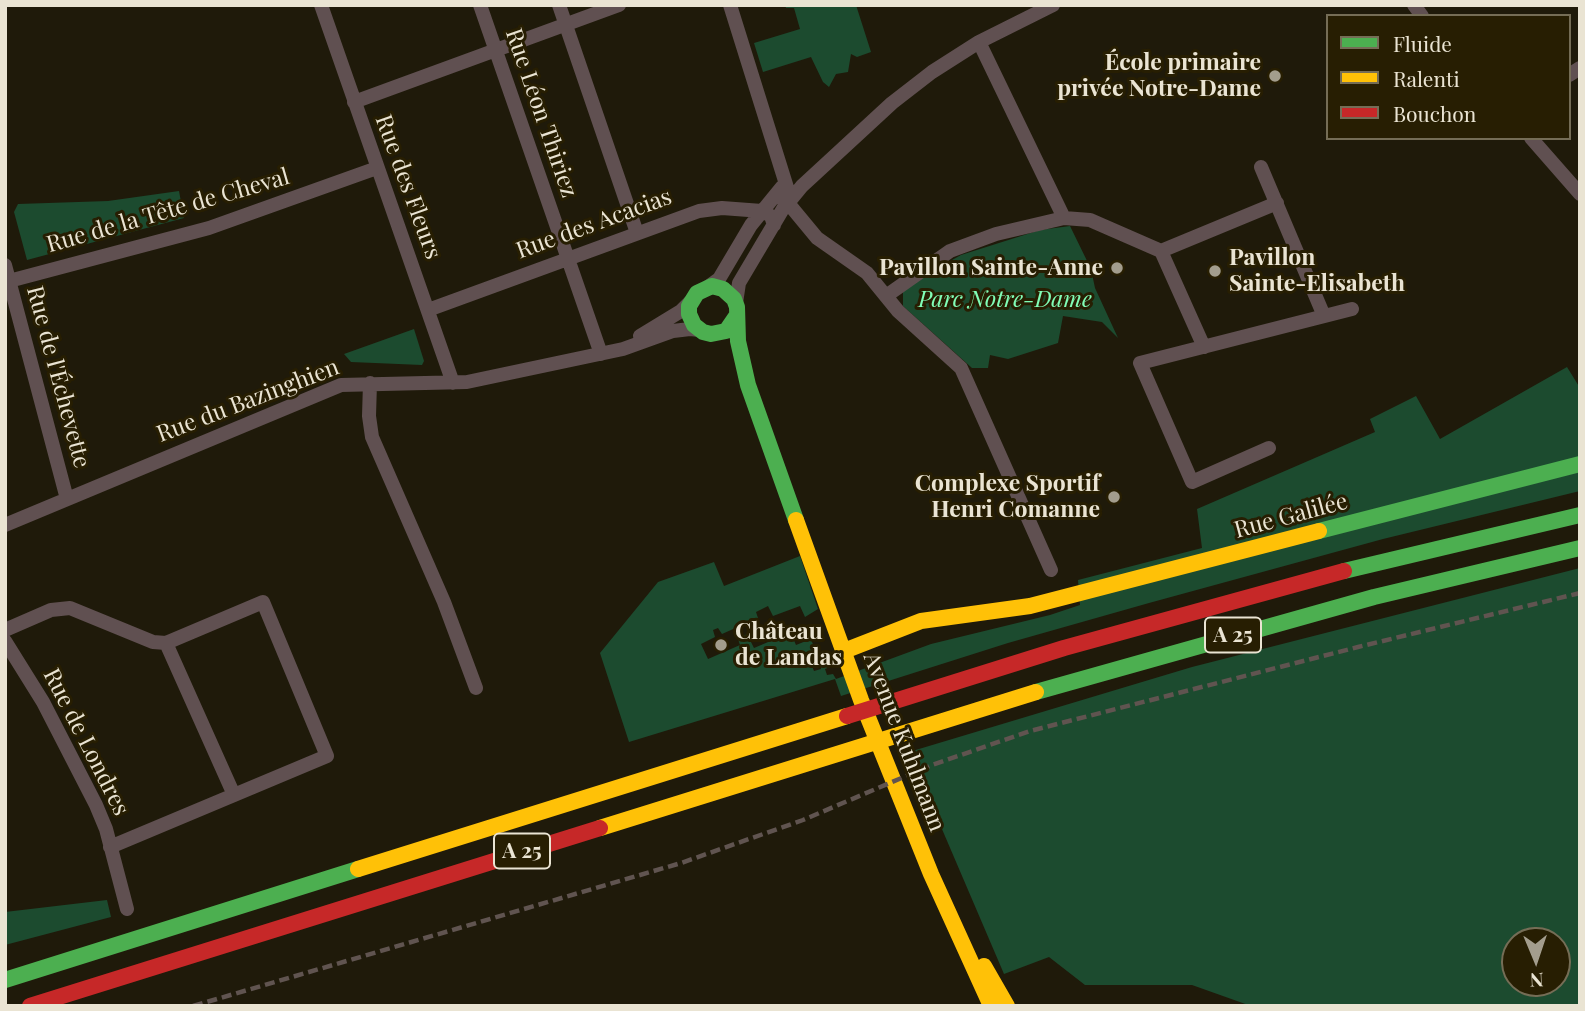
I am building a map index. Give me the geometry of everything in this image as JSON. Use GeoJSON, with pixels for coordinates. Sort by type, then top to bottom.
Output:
{"type":"FeatureCollection","features":[{"type":"Feature","properties":{"kind":"main road"},"geometry":{"type":"LineString","coordinates":[[708,287],[727,290],[736,309],[732,326],[726,331],[705,332],[690,318],[690,302],[697,293],[708,287]]}},
{"type":"Feature","properties":{"kind":"main road","name":"Avenue Kuhlmann"},"geometry":{"type":"LineString","coordinates":[[736,309],[737,341],[748,385],[858,691],[924,857],[991,1006]]}},
{"type":"Feature","properties":{"kind":"main road","name":"Avenue Kuhlmann"},"geometry":{"type":"LineString","coordinates":[[705,332],[719,338],[730,349],[748,385]]}},
{"type":"Feature","properties":{"kind":"main road","name":"Rue Galilée"},"geometry":{"type":"LineString","coordinates":[[846,657],[1014,610],[1580,464]]}},
{"type":"Feature","properties":{"kind":"main road","name":"A 25"},"geometry":{"type":"LineString","coordinates":[[90,948],[345,872],[1051,651],[1252,594],[1428,549],[1580,515]]}},
{"type":"Feature","properties":{"kind":"main road","name":"A 25"},"geometry":{"type":"LineString","coordinates":[[30,1006],[864,743],[1047,688],[1423,584],[1580,548]]}},
{"type":"Feature","properties":{"kind":"main road","name":"Avenue Kuhlmann"},"geometry":{"type":"LineString","coordinates":[[951,915],[1007,1006]]}},
{"type":"Feature","properties":{"kind":"main road"},"geometry":{"type":"LineString","coordinates":[[5,963],[90,948]]}},
{"type":"Feature","properties":{"kind":"main road"},"geometry":{"type":"LineString","coordinates":[[5,980],[90,948]]}},
{"type":"Feature","properties":{"kind":"street","name":"Rue des Fleurs"},"geometry":{"type":"LineString","coordinates":[[320,5],[453,383]]}},
{"type":"Feature","properties":{"kind":"street","name":"Rue Léon Thiriez"},"geometry":{"type":"LineString","coordinates":[[480,5],[601,354]]}},
{"type":"Feature","properties":{"kind":"street"},"geometry":{"type":"LineString","coordinates":[[559,5],[637,233]]}},
{"type":"Feature","properties":{"kind":"street"},"geometry":{"type":"LineString","coordinates":[[354,102],[619,5]]}},
{"type":"Feature","properties":{"kind":"street"},"geometry":{"type":"LineString","coordinates":[[730,5],[783,178],[790,192],[782,199],[774,225],[739,283],[736,309]]}},
{"type":"Feature","properties":{"kind":"street"},"geometry":{"type":"LineString","coordinates":[[708,287],[719,279],[739,242],[762,211],[802,186],[892,103],[932,72],[979,42],[1053,5]]}},
{"type":"Feature","properties":{"kind":"street"},"geometry":{"type":"LineString","coordinates":[[979,42],[1063,218]]}},
{"type":"Feature","properties":{"kind":"street"},"geometry":{"type":"LineString","coordinates":[[1533,140],[1580,194]]}},
{"type":"Feature","properties":{"kind":"street"},"geometry":{"type":"LineString","coordinates":[[1261,167],[1324,316]]}},
{"type":"Feature","properties":{"kind":"street","name":"Rue de la Tête de Cheval"},"geometry":{"type":"LineString","coordinates":[[9,281],[209,228],[377,168]]}},
{"type":"Feature","properties":{"kind":"street"},"geometry":{"type":"LineString","coordinates":[[782,199],[817,238],[860,267],[898,311],[961,368],[1051,570]]}},
{"type":"Feature","properties":{"kind":"street"},"geometry":{"type":"LineString","coordinates":[[1161,251],[1277,203]]}},
{"type":"Feature","properties":{"kind":"street","name":"Rue des Acacias"},"geometry":{"type":"LineString","coordinates":[[428,310],[707,209],[762,211]]}},
{"type":"Feature","properties":{"kind":"street"},"geometry":{"type":"LineString","coordinates":[[762,211],[771,216],[774,225]]}},
{"type":"Feature","properties":{"kind":"street"},"geometry":{"type":"LineString","coordinates":[[887,296],[950,251],[996,234],[1063,218],[1082,219],[1161,251],[1204,346]]}},
{"type":"Feature","properties":{"kind":"street","name":"Rue de l'Échevette"},"geometry":{"type":"LineString","coordinates":[[5,265],[67,499]]}},
{"type":"Feature","properties":{"kind":"street","name":"Rue du Bazinghien"},"geometry":{"type":"LineString","coordinates":[[601,354],[642,335],[681,311],[690,302]]}},
{"type":"Feature","properties":{"kind":"street"},"geometry":{"type":"LineString","coordinates":[[1269,448],[1192,482],[1140,363],[1352,309]]}},
{"type":"Feature","properties":{"kind":"street","name":"Rue du Bazinghien"},"geometry":{"type":"LineString","coordinates":[[5,525],[341,385],[453,383],[601,354],[673,331],[690,328],[705,332]]}},
{"type":"Feature","properties":{"kind":"street"},"geometry":{"type":"LineString","coordinates":[[370,383],[369,416],[372,437],[444,602],[476,688]]}},
{"type":"Feature","properties":{"kind":"street"},"geometry":{"type":"LineString","coordinates":[[5,630],[51,610],[70,608],[153,642],[166,643],[263,602],[327,756],[110,847]]}},
{"type":"Feature","properties":{"kind":"street","name":"Rue de Londres"},"geometry":{"type":"LineString","coordinates":[[5,641],[43,702],[96,805],[127,909]]}},
{"type":"Feature","properties":{"kind":"street"},"geometry":{"type":"LineString","coordinates":[[166,643],[234,795]]}},
{"type":"Feature","properties":{"kind":"green space"},"geometry":{"type":"Polygon","coordinates":[[[785,5],[856,5],[871,52],[857,57],[851,54],[848,72],[836,74],[829,87],[823,82],[811,57],[763,72],[754,43],[800,29],[794,8],[786,8],[785,5]]]}},
{"type":"Feature","properties":{"kind":"green space"},"geometry":{"type":"Polygon","coordinates":[[[179,191],[184,218],[27,260],[14,212],[18,204],[108,201],[179,191]]]}},
{"type":"Feature","properties":{"kind":"green space","name":"Parc Notre-Dame"},"geometry":{"type":"Polygon","coordinates":[[[1070,226],[1091,269],[1095,288],[1118,338],[1102,322],[1063,316],[1058,343],[1008,359],[990,355],[988,368],[972,368],[903,306],[903,291],[961,255],[1040,230],[1070,226]]]}},
{"type":"Feature","properties":{"kind":"green space"},"geometry":{"type":"Polygon","coordinates":[[[414,329],[424,361],[422,365],[351,362],[344,354],[414,329]]]}},
{"type":"Feature","properties":{"kind":"green space"},"geometry":{"type":"Polygon","coordinates":[[[1567,367],[1580,388],[1580,491],[1383,539],[1149,603],[1008,643],[841,696],[835,679],[629,742],[600,653],[658,582],[714,562],[724,586],[800,556],[818,609],[805,617],[800,606],[773,616],[768,606],[756,612],[758,618],[722,634],[718,628],[713,630],[715,637],[701,644],[708,659],[740,645],[738,639],[747,634],[754,648],[787,634],[793,638],[796,645],[811,639],[816,653],[808,656],[814,671],[821,669],[820,664],[831,661],[830,667],[825,669],[827,675],[833,674],[836,679],[931,644],[1080,605],[1078,580],[1202,548],[1197,509],[1375,432],[1370,419],[1416,396],[1440,439],[1567,367]]]}},
{"type":"Feature","properties":{"kind":"green space"},"geometry":{"type":"Polygon","coordinates":[[[1580,568],[1580,1006],[1251,1006],[1192,985],[1085,985],[1049,957],[1004,974],[909,752],[1192,667],[1580,568]]]}},
{"type":"Feature","properties":{"kind":"green space"},"geometry":{"type":"Polygon","coordinates":[[[107,900],[111,917],[5,945],[5,912],[107,900]]]}},
{"type":"Feature","properties":{"kind":"railway"},"geometry":{"type":"LineString","coordinates":[[193,1006],[681,863],[803,820],[932,765],[1030,731],[1580,593]]}},
{"type":"Feature","properties":{"kind":"traffic: fast"},"geometry":{"type":"LineString","coordinates":[[737,315],[726,331],[711,334],[694,325],[689,306],[697,293],[712,286],[723,289],[734,299],[737,307],[738,341],[748,385],[796,520]]}},
{"type":"Feature","properties":{"kind":"traffic: fast"},"geometry":{"type":"LineString","coordinates":[[1319,531],[1580,464]]}},
{"type":"Feature","properties":{"kind":"traffic: fast"},"geometry":{"type":"LineString","coordinates":[[1344,571],[1580,515]]}},
{"type":"Feature","properties":{"kind":"traffic: fast"},"geometry":{"type":"LineString","coordinates":[[1036,692],[1374,597],[1580,548]]}},
{"type":"Feature","properties":{"kind":"traffic: fast"},"geometry":{"type":"LineString","coordinates":[[5,980],[358,869]]}},
{"type":"Feature","properties":{"kind":"traffic: slow"},"geometry":{"type":"LineString","coordinates":[[796,520],[861,700],[931,874],[991,1006]]}},
{"type":"Feature","properties":{"kind":"traffic: slow"},"geometry":{"type":"LineString","coordinates":[[844,651],[921,621],[1030,606],[1319,531]]}},
{"type":"Feature","properties":{"kind":"traffic: slow"},"geometry":{"type":"LineString","coordinates":[[600,828],[1036,692]]}},
{"type":"Feature","properties":{"kind":"traffic: slow"},"geometry":{"type":"LineString","coordinates":[[358,869],[847,716]]}},
{"type":"Feature","properties":{"kind":"traffic: slow"},"geometry":{"type":"LineString","coordinates":[[984,966],[1007,1006]]}},
{"type":"Feature","properties":{"kind":"traffic: jam"},"geometry":{"type":"LineString","coordinates":[[847,716],[1064,648],[1344,571]]}},
{"type":"Feature","properties":{"kind":"traffic: jam"},"geometry":{"type":"LineString","coordinates":[[30,1006],[600,828]]}},
{"type":"Feature","properties":{"kind":"place","name":"École primaire privée Notre-Dame"},"geometry":{"type":"Point","coordinates":[1275,76]}},
{"type":"Feature","properties":{"kind":"place","name":"Pavillon Sainte-Anne"},"geometry":{"type":"Point","coordinates":[1117,268]}},
{"type":"Feature","properties":{"kind":"place","name":"Pavillon Sainte-Elisabeth"},"geometry":{"type":"Point","coordinates":[1215,271]}},
{"type":"Feature","properties":{"kind":"place","name":"Complexe Sportif Henri Comanne"},"geometry":{"type":"Point","coordinates":[1114,497]}},
{"type":"Feature","properties":{"kind":"place","name":"Château de Landas"},"geometry":{"type":"Point","coordinates":[721,645]}}]}
